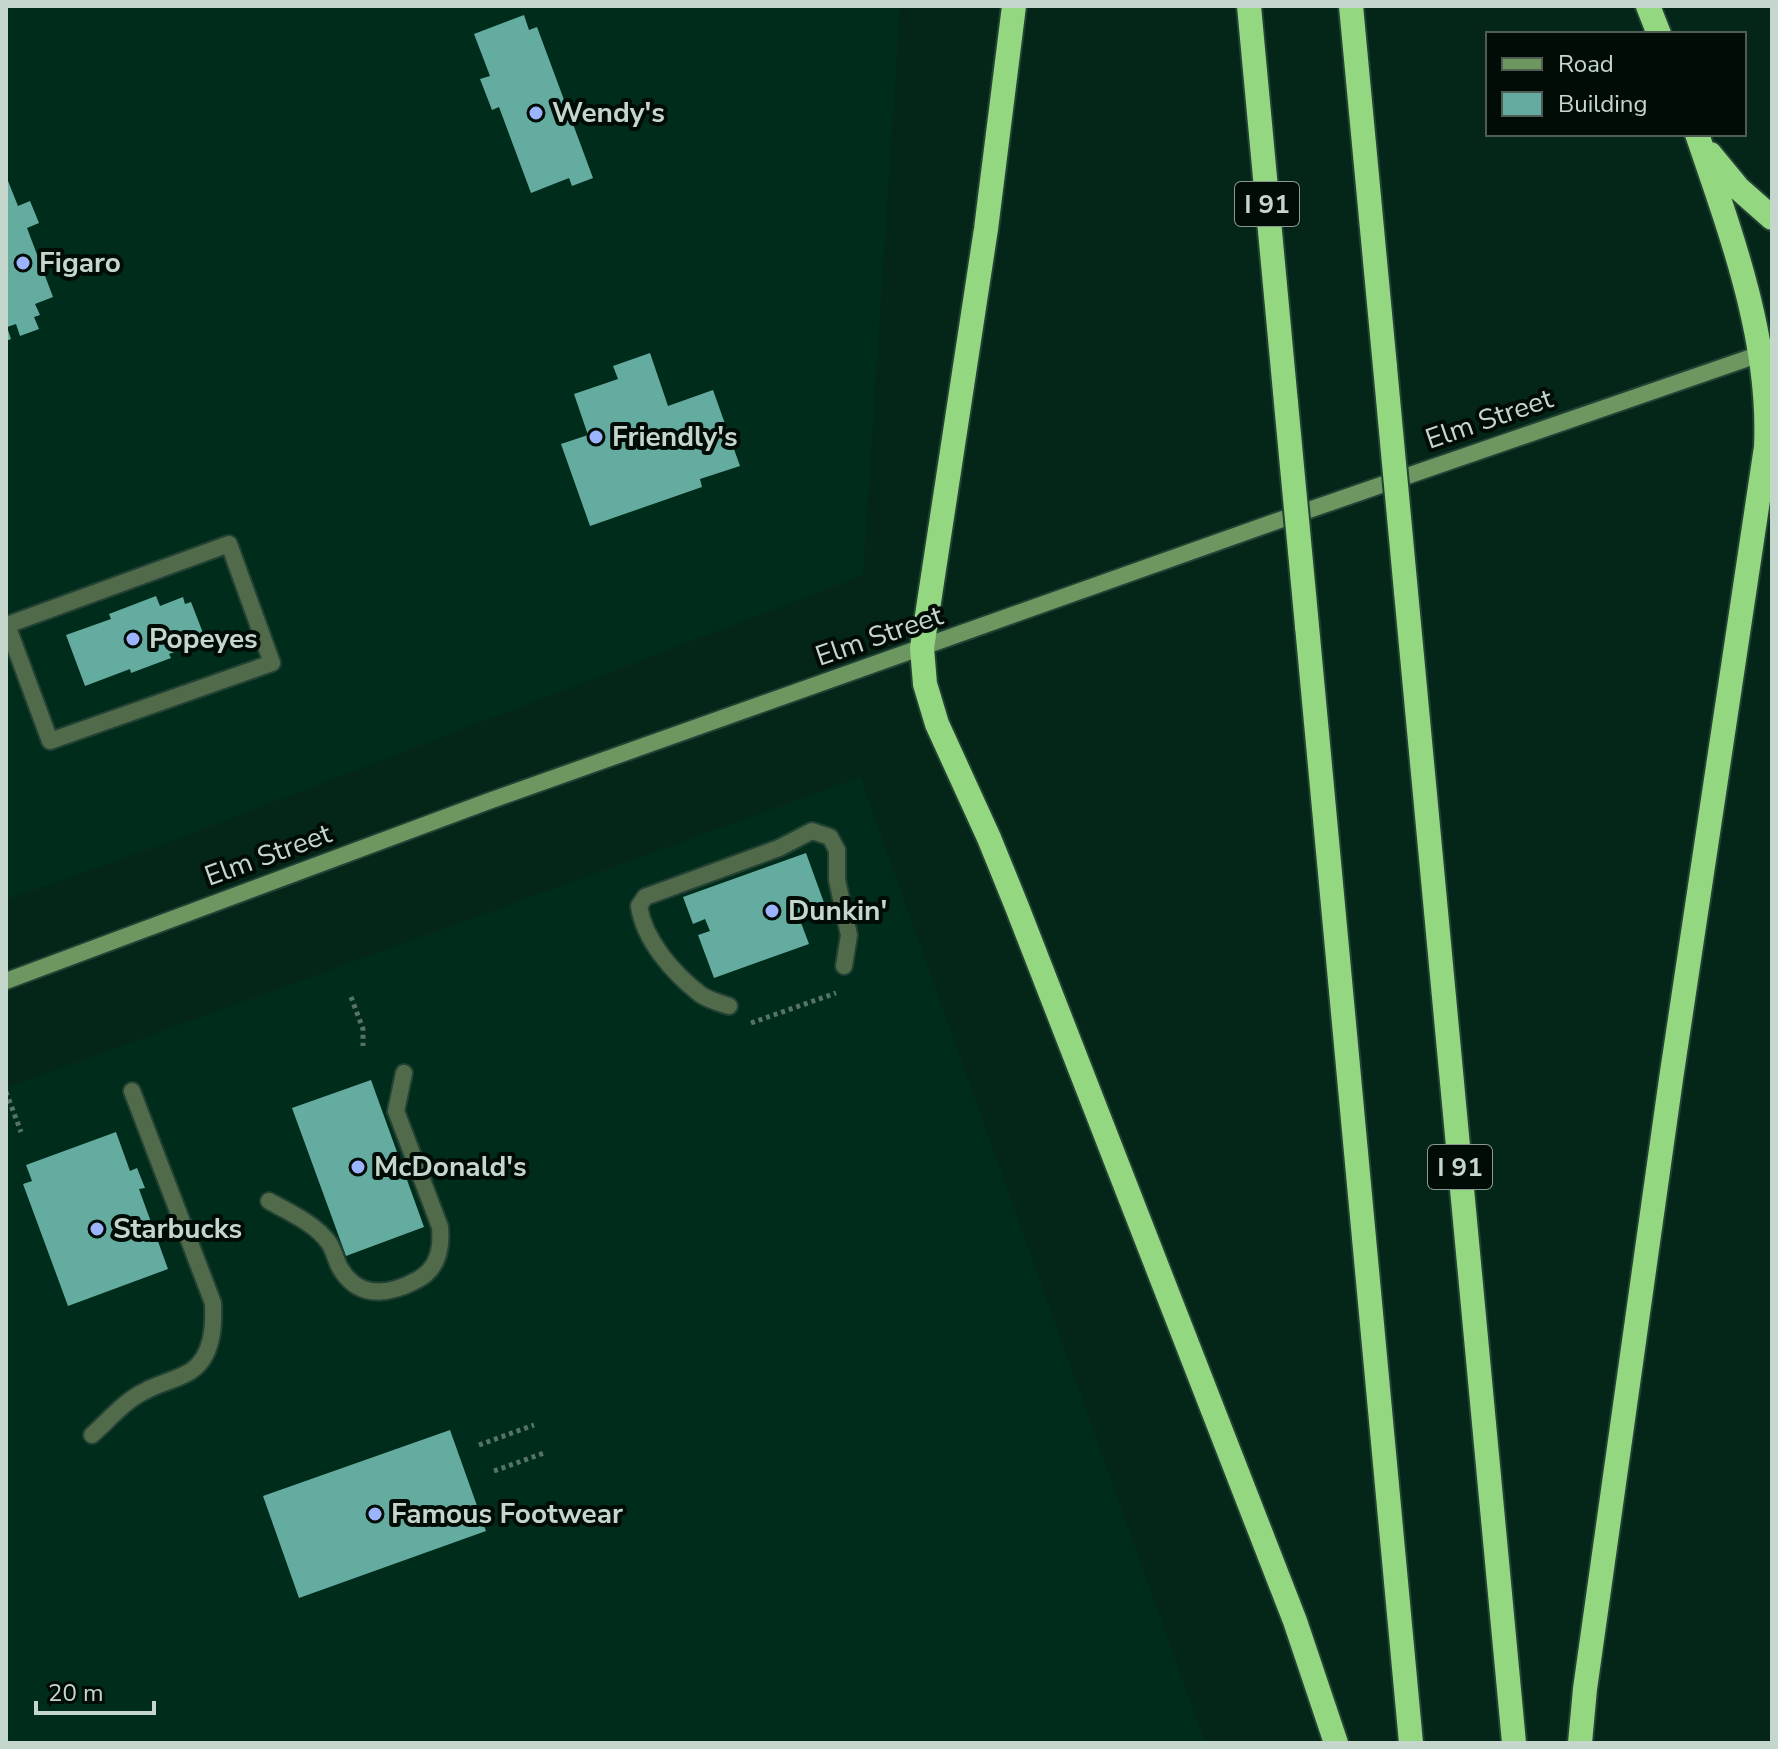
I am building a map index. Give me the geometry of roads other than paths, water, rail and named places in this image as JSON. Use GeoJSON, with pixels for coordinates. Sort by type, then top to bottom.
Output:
{"type":"FeatureCollection","features":[{"type":"Feature","properties":{"kind":"highway"},"geometry":{"type":"LineString","coordinates":[[1014,6],[978,287],[922,648],[925,684],[937,724],[989,838],[1279,1579],[1317,1681],[1336,1743]]}},
{"type":"Feature","properties":{"kind":"highway","name":"I 91"},"geometry":{"type":"LineString","coordinates":[[1249,6],[1411,1743]]}},
{"type":"Feature","properties":{"kind":"highway","name":"I 91"},"geometry":{"type":"LineString","coordinates":[[1351,6],[1514,1743]]}},
{"type":"Feature","properties":{"kind":"highway"},"geometry":{"type":"LineString","coordinates":[[1648,6],[1658,32]]}},
{"type":"Feature","properties":{"kind":"highway"},"geometry":{"type":"LineString","coordinates":[[1580,1743],[1671,1079],[1764,466],[1766,351],[1697,136]]}},
{"type":"Feature","properties":{"kind":"highway"},"geometry":{"type":"LineString","coordinates":[[1698,136],[1738,188],[1772,218]]}},
{"type":"Feature","properties":{"kind":"main road","name":"Elm Street"},"geometry":{"type":"LineString","coordinates":[[6,981],[489,801],[1381,484],[1766,351]]}},
{"type":"Feature","properties":{"kind":"lane"},"geometry":{"type":"LineString","coordinates":[[229,544],[272,663],[50,741],[7,625],[229,544]]}},
{"type":"Feature","properties":{"kind":"lane"},"geometry":{"type":"LineString","coordinates":[[729,1006],[701,995],[660,953],[645,929],[639,906],[645,897],[779,848],[812,831],[830,837],[837,850],[837,880],[849,935],[844,966]]}},
{"type":"Feature","properties":{"kind":"lane"},"geometry":{"type":"LineString","coordinates":[[269,1201],[305,1221],[328,1243],[340,1270],[350,1282],[365,1292],[387,1293],[420,1279],[434,1265],[442,1246],[440,1227],[396,1111],[404,1073]]}},
{"type":"Feature","properties":{"kind":"lane"},"geometry":{"type":"LineString","coordinates":[[92,1435],[143,1391],[192,1370],[208,1350],[214,1327],[213,1303],[132,1091]]}},
{"type":"Feature","properties":{"kind":"place","name":"Wendy's"},"geometry":{"type":"Point","coordinates":[536,113]}},
{"type":"Feature","properties":{"kind":"place","name":"Figaro"},"geometry":{"type":"Point","coordinates":[23,263]}},
{"type":"Feature","properties":{"kind":"place","name":"Friendly's"},"geometry":{"type":"Point","coordinates":[596,437]}},
{"type":"Feature","properties":{"kind":"place","name":"Popeyes"},"geometry":{"type":"Point","coordinates":[133,639]}},
{"type":"Feature","properties":{"kind":"place","name":"Dunkin'"},"geometry":{"type":"Point","coordinates":[772,911]}},
{"type":"Feature","properties":{"kind":"place","name":"McDonald's"},"geometry":{"type":"Point","coordinates":[358,1167]}},
{"type":"Feature","properties":{"kind":"place","name":"Starbucks"},"geometry":{"type":"Point","coordinates":[97,1229]}},
{"type":"Feature","properties":{"kind":"place","name":"Famous Footwear"},"geometry":{"type":"Point","coordinates":[375,1514]}}]}
